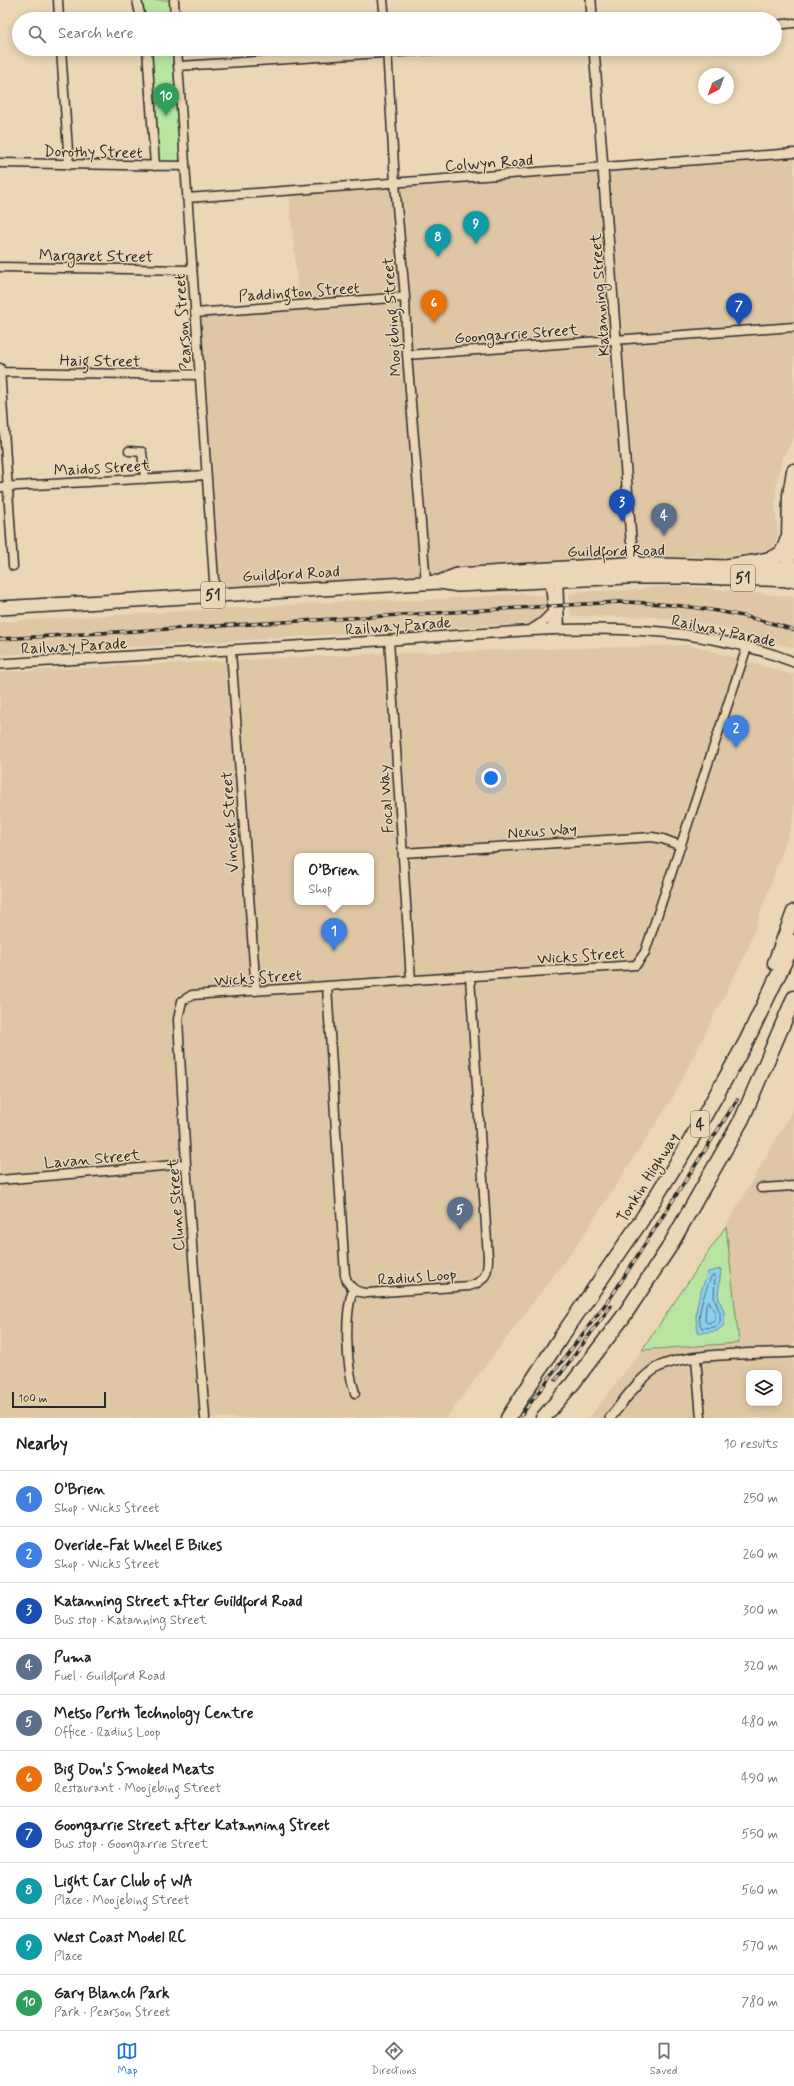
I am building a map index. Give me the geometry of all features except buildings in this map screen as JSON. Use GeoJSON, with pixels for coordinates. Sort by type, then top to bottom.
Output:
{"type":"FeatureCollection","features":[{"type":"Feature","properties":{"kind":"highway"},"geometry":{"type":"LineString","coordinates":[[791,575],[789,535],[790,495],[794,471]]}},
{"type":"Feature","properties":{"kind":"highway"},"geometry":{"type":"LineString","coordinates":[[728,566],[772,558],[779,555],[783,551],[789,535]]}},
{"type":"Feature","properties":{"kind":"highway","name":"Guildford Road"},"geometry":{"type":"LineString","coordinates":[[0,608],[215,594],[440,582],[457,575],[553,574],[728,566],[791,575]]}},
{"type":"Feature","properties":{"kind":"highway","name":"Guildford Road"},"geometry":{"type":"LineString","coordinates":[[632,571],[791,575]]}},
{"type":"Feature","properties":{"kind":"highway"},"geometry":{"type":"LineString","coordinates":[[746,1042],[794,912]]}},
{"type":"Feature","properties":{"kind":"highway","name":"Tonkin Highway"},"geometry":{"type":"LineString","coordinates":[[508,1418],[561,1337],[640,1224],[722,1087],[746,1042],[794,942]]}},
{"type":"Feature","properties":{"kind":"highway","name":"4"},"geometry":{"type":"LineString","coordinates":[[543,1418],[573,1383],[622,1317],[668,1249],[736,1131],[773,1051],[794,998]]}},
{"type":"Feature","properties":{"kind":"highway"},"geometry":{"type":"LineString","coordinates":[[773,1051],[794,1012]]}},
{"type":"Feature","properties":{"kind":"highway"},"geometry":{"type":"LineString","coordinates":[[500,1418],[561,1337]]}},
{"type":"Feature","properties":{"kind":"street"},"geometry":{"type":"LineString","coordinates":[[58,0],[59,12]]}},
{"type":"Feature","properties":{"kind":"street"},"geometry":{"type":"LineString","coordinates":[[137,0],[140,12]]}},
{"type":"Feature","properties":{"kind":"street"},"geometry":{"type":"LineString","coordinates":[[174,0],[175,12]]}},
{"type":"Feature","properties":{"kind":"street"},"geometry":{"type":"LineString","coordinates":[[383,0],[384,12]]}},
{"type":"Feature","properties":{"kind":"street"},"geometry":{"type":"LineString","coordinates":[[591,0],[592,12]]}},
{"type":"Feature","properties":{"kind":"street"},"geometry":{"type":"LineString","coordinates":[[782,24],[794,23]]}},
{"type":"Feature","properties":{"kind":"street"},"geometry":{"type":"LineString","coordinates":[[61,56],[69,165]]}},
{"type":"Feature","properties":{"kind":"street"},"geometry":{"type":"LineString","coordinates":[[147,56],[155,166]]}},
{"type":"Feature","properties":{"kind":"street","name":"Pearson Street"},"geometry":{"type":"LineString","coordinates":[[177,56],[215,594]]}},
{"type":"Feature","properties":{"kind":"street"},"geometry":{"type":"LineString","coordinates":[[178,66],[317,56]]}},
{"type":"Feature","properties":{"kind":"street","name":"Moojebing Street"},"geometry":{"type":"LineString","coordinates":[[387,56],[395,183],[405,297],[407,355],[426,582]]}},
{"type":"Feature","properties":{"kind":"street","name":"Katanning Street"},"geometry":{"type":"LineString","coordinates":[[595,56],[605,168],[632,571]]}},
{"type":"Feature","properties":{"kind":"street","name":"Colwyn Road"},"geometry":{"type":"LineString","coordinates":[[187,198],[794,153]]}},
{"type":"Feature","properties":{"kind":"street","name":"Dorothy Street"},"geometry":{"type":"LineString","coordinates":[[0,163],[185,166]]}},
{"type":"Feature","properties":{"kind":"street","name":"Margaret Street"},"geometry":{"type":"LineString","coordinates":[[0,267],[192,270]]}},
{"type":"Feature","properties":{"kind":"street","name":"Paddington Street"},"geometry":{"type":"LineString","coordinates":[[195,313],[405,297]]}},
{"type":"Feature","properties":{"kind":"street","name":"Goongarrie Street"},"geometry":{"type":"LineString","coordinates":[[407,355],[794,327]]}},
{"type":"Feature","properties":{"kind":"street"},"geometry":{"type":"LineString","coordinates":[[0,368],[4,487],[13,566]]}},
{"type":"Feature","properties":{"kind":"street","name":"Haig Street"},"geometry":{"type":"LineString","coordinates":[[0,372],[200,375]]}},
{"type":"Feature","properties":{"kind":"street"},"geometry":{"type":"LineString","coordinates":[[129,451],[142,452],[145,479]]}},
{"type":"Feature","properties":{"kind":"street","name":"Maidos Street"},"geometry":{"type":"LineString","coordinates":[[4,487],[206,475]]}},
{"type":"Feature","properties":{"kind":"street"},"geometry":{"type":"LineString","coordinates":[[553,574],[553,612],[556,630]]}},
{"type":"Feature","properties":{"kind":"street"},"geometry":{"type":"LineString","coordinates":[[553,574],[556,630]]}},
{"type":"Feature","properties":{"kind":"street"},"geometry":{"type":"LineString","coordinates":[[528,631],[542,623],[553,612]]}},
{"type":"Feature","properties":{"kind":"street","name":"Railway Parade"},"geometry":{"type":"LineString","coordinates":[[0,664],[556,630],[673,633],[747,647],[794,662]]}},
{"type":"Feature","properties":{"kind":"street","name":"Focal Way"},"geometry":{"type":"LineString","coordinates":[[389,640],[411,981]]}},
{"type":"Feature","properties":{"kind":"street","name":"Wicks Street"},"geometry":{"type":"LineString","coordinates":[[192,995],[636,965],[645,952],[747,647]]}},
{"type":"Feature","properties":{"kind":"street","name":"Vincent Street"},"geometry":{"type":"LineString","coordinates":[[231,651],[256,991]]}},
{"type":"Feature","properties":{"kind":"street","name":"Nexus Way"},"geometry":{"type":"LineString","coordinates":[[403,853],[652,837],[663,839],[681,846]]}},
{"type":"Feature","properties":{"kind":"street","name":"Radius Loop"},"geometry":{"type":"LineString","coordinates":[[353,1289],[362,1293],[368,1293],[469,1286],[479,1282],[486,1276],[488,1258],[470,977]]}},
{"type":"Feature","properties":{"kind":"street"},"geometry":{"type":"LineString","coordinates":[[327,986],[344,1270],[346,1279],[353,1289],[347,1312],[350,1373],[355,1393]]}},
{"type":"Feature","properties":{"kind":"street","name":"Clune Street"},"geometry":{"type":"LineString","coordinates":[[192,995],[182,1002],[178,1019],[186,1164],[205,1418]]}},
{"type":"Feature","properties":{"kind":"street","name":"Lavan Street"},"geometry":{"type":"LineString","coordinates":[[0,1180],[186,1164]]}},
{"type":"Feature","properties":{"kind":"street"},"geometry":{"type":"LineString","coordinates":[[761,1188],[794,1186]]}},
{"type":"Feature","properties":{"kind":"street"},"geometry":{"type":"LineString","coordinates":[[610,1418],[632,1390],[657,1368],[678,1361],[696,1358],[794,1352]]}},
{"type":"Feature","properties":{"kind":"street"},"geometry":{"type":"LineString","coordinates":[[696,1358],[701,1418]]}},
{"type":"Feature","properties":{"kind":"shaded area"},"geometry":{"type":"Polygon","coordinates":[[[794,153],[794,438],[783,457],[777,479],[775,507],[778,535],[770,555],[711,566],[215,594],[195,313],[299,304],[289,191],[794,153]]]}},
{"type":"Feature","properties":{"kind":"shaded area"},"geometry":{"type":"Polygon","coordinates":[[[675,586],[699,587],[794,597],[794,648],[701,623],[653,617],[571,616],[569,594],[583,591],[642,590],[642,588],[675,586]]]}},
{"type":"Feature","properties":{"kind":"shaded area"},"geometry":{"type":"Polygon","coordinates":[[[518,594],[547,596],[548,611],[546,615],[534,623],[275,638],[268,636],[264,639],[0,655],[0,622],[387,599],[388,602],[518,594]]]}},
{"type":"Feature","properties":{"kind":"shaded area"},"geometry":{"type":"Polygon","coordinates":[[[691,645],[794,675],[794,818],[747,951],[672,1099],[579,1242],[446,1418],[0,1418],[0,672],[367,654],[691,645]]]}},
{"type":"Feature","properties":{"kind":"shaded area"},"geometry":{"type":"Polygon","coordinates":[[[794,1108],[794,1418],[589,1418],[642,1350],[739,1343],[726,1226],[794,1108]]]}},
{"type":"Feature","properties":{"kind":"green space"},"geometry":{"type":"Polygon","coordinates":[[[137,0],[174,0],[175,12],[140,12],[137,0]]]}},
{"type":"Feature","properties":{"kind":"green space"},"geometry":{"type":"Polygon","coordinates":[[[147,56],[177,56],[185,166],[155,166],[147,56]]]}},
{"type":"Feature","properties":{"kind":"green space"},"geometry":{"type":"Polygon","coordinates":[[[726,1226],[739,1343],[642,1350],[726,1226]]]}},
{"type":"Feature","properties":{"kind":"water"},"geometry":{"type":"Polygon","coordinates":[[[721,1269],[718,1296],[724,1312],[724,1325],[717,1331],[699,1333],[696,1310],[708,1272],[721,1269]]]}},
{"type":"Feature","properties":{"kind":"railway"},"geometry":{"type":"LineString","coordinates":[[0,639],[618,602],[663,604],[707,609],[772,623],[794,630]]}},
{"type":"Feature","properties":{"kind":"railway"},"geometry":{"type":"LineString","coordinates":[[519,1418],[613,1294],[737,1100]]}},
{"type":"Feature","properties":{"kind":"railway"},"geometry":{"type":"LineString","coordinates":[[556,1380],[611,1306]]}},
{"type":"Feature","properties":{"kind":"place","name":"Gary Blanch Park"},"geometry":{"type":"Point","coordinates":[166,116]}},
{"type":"Feature","properties":{"kind":"place","name":"West Coast Model RC"},"geometry":{"type":"Point","coordinates":[476,244]}},
{"type":"Feature","properties":{"kind":"place","name":"Light Car Club of WA"},"geometry":{"type":"Point","coordinates":[438,257]}},
{"type":"Feature","properties":{"kind":"place","name":"Big Don's Smoked Meats"},"geometry":{"type":"Point","coordinates":[434,323]}},
{"type":"Feature","properties":{"kind":"place","name":"Goongarrie Street after Katanning Street"},"geometry":{"type":"Point","coordinates":[739,326]}},
{"type":"Feature","properties":{"kind":"place","name":"Katanning Street after Guildford Road"},"geometry":{"type":"Point","coordinates":[622,522]}},
{"type":"Feature","properties":{"kind":"place","name":"Puma"},"geometry":{"type":"Point","coordinates":[664,536]}},
{"type":"Feature","properties":{"kind":"place","name":"Overide-Fat Wheel E Bikes"},"geometry":{"type":"Point","coordinates":[736,748]}},
{"type":"Feature","properties":{"kind":"place","name":"O’Brien"},"geometry":{"type":"Point","coordinates":[334,951]}},
{"type":"Feature","properties":{"kind":"place","name":"Metso Perth Technology Centre"},"geometry":{"type":"Point","coordinates":[460,1230]}}]}
